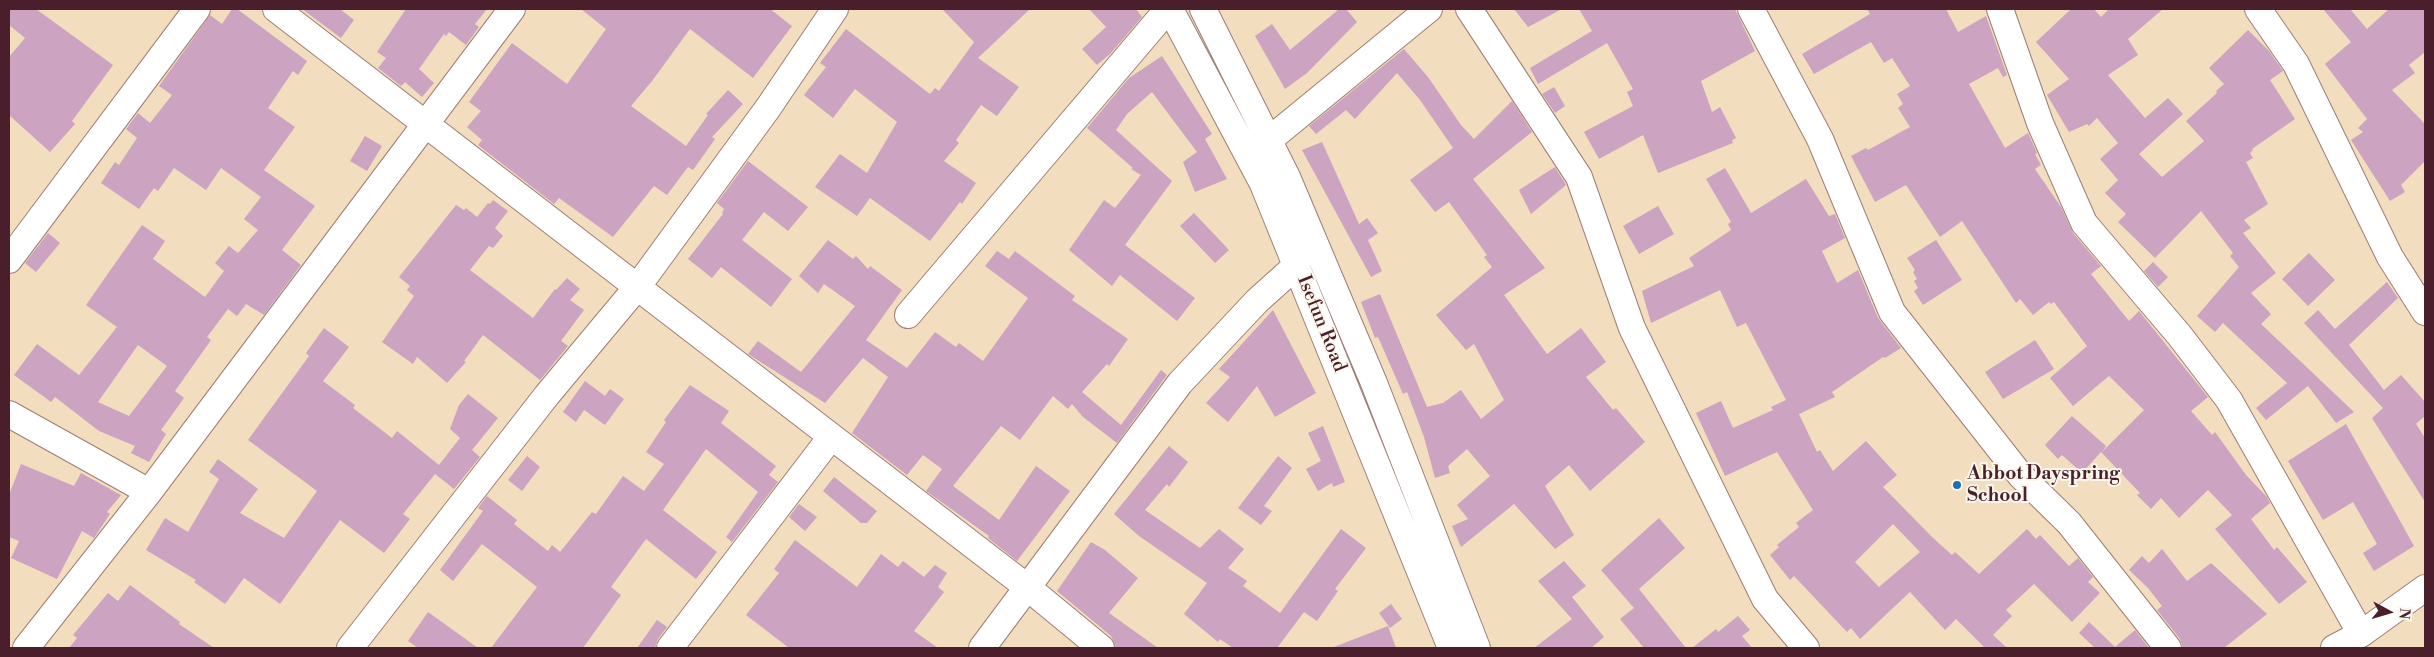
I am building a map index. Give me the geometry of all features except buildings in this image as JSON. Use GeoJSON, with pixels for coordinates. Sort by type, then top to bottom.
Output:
{"type":"FeatureCollection","features":[{"type":"Feature","properties":{"kind":"street"},"geometry":{"type":"LineString","coordinates":[[9,260],[197,9]]}},
{"type":"Feature","properties":{"kind":"street"},"geometry":{"type":"LineString","coordinates":[[276,9],[1027,587],[1101,648]]}},
{"type":"Feature","properties":{"kind":"street"},"geometry":{"type":"LineString","coordinates":[[26,648],[149,492],[427,125],[512,9]]}},
{"type":"Feature","properties":{"kind":"street"},"geometry":{"type":"LineString","coordinates":[[350,648],[547,395],[638,286],[768,108],[835,9]]}},
{"type":"Feature","properties":{"kind":"street"},"geometry":{"type":"LineString","coordinates":[[908,315],[1169,9]]}},
{"type":"Feature","properties":{"kind":"street","name":"Isefun Road"},"geometry":{"type":"LineString","coordinates":[[1169,9],[1258,145],[1288,176],[1374,383],[1477,648]]}},
{"type":"Feature","properties":{"kind":"street","name":"Isefun Road"},"geometry":{"type":"LineString","coordinates":[[1203,9],[1258,145],[1298,265],[1451,648]]}},
{"type":"Feature","properties":{"kind":"street"},"geometry":{"type":"LineString","coordinates":[[1258,145],[1429,9]]}},
{"type":"Feature","properties":{"kind":"street"},"geometry":{"type":"LineString","coordinates":[[1469,9],[1579,177],[1632,328],[1765,599],[1805,648]]}},
{"type":"Feature","properties":{"kind":"street"},"geometry":{"type":"LineString","coordinates":[[1752,9],[1820,139],[1892,312],[2021,476],[2069,523],[2168,648]]}},
{"type":"Feature","properties":{"kind":"street"},"geometry":{"type":"LineString","coordinates":[[2000,9],[2040,123],[2084,223],[2180,336],[2229,400],[2363,641]]}},
{"type":"Feature","properties":{"kind":"street"},"geometry":{"type":"LineString","coordinates":[[2258,9],[2296,64],[2390,257],[2425,312]]}},
{"type":"Feature","properties":{"kind":"street"},"geometry":{"type":"LineString","coordinates":[[982,648],[1180,383],[1257,301],[1298,265]]}},
{"type":"Feature","properties":{"kind":"street"},"geometry":{"type":"LineString","coordinates":[[9,414],[149,492]]}},
{"type":"Feature","properties":{"kind":"street"},"geometry":{"type":"LineString","coordinates":[[670,648],[831,437]]}},
{"type":"Feature","properties":{"kind":"street"},"geometry":{"type":"LineString","coordinates":[[2363,641],[2425,588]]}},
{"type":"Feature","properties":{"kind":"street"},"geometry":{"type":"LineString","coordinates":[[2334,648],[2363,641],[2425,609]]}},
{"type":"Feature","properties":{"kind":"place","name":"Abbot Dayspring School"},"geometry":{"type":"Point","coordinates":[1957,485]}}]}
